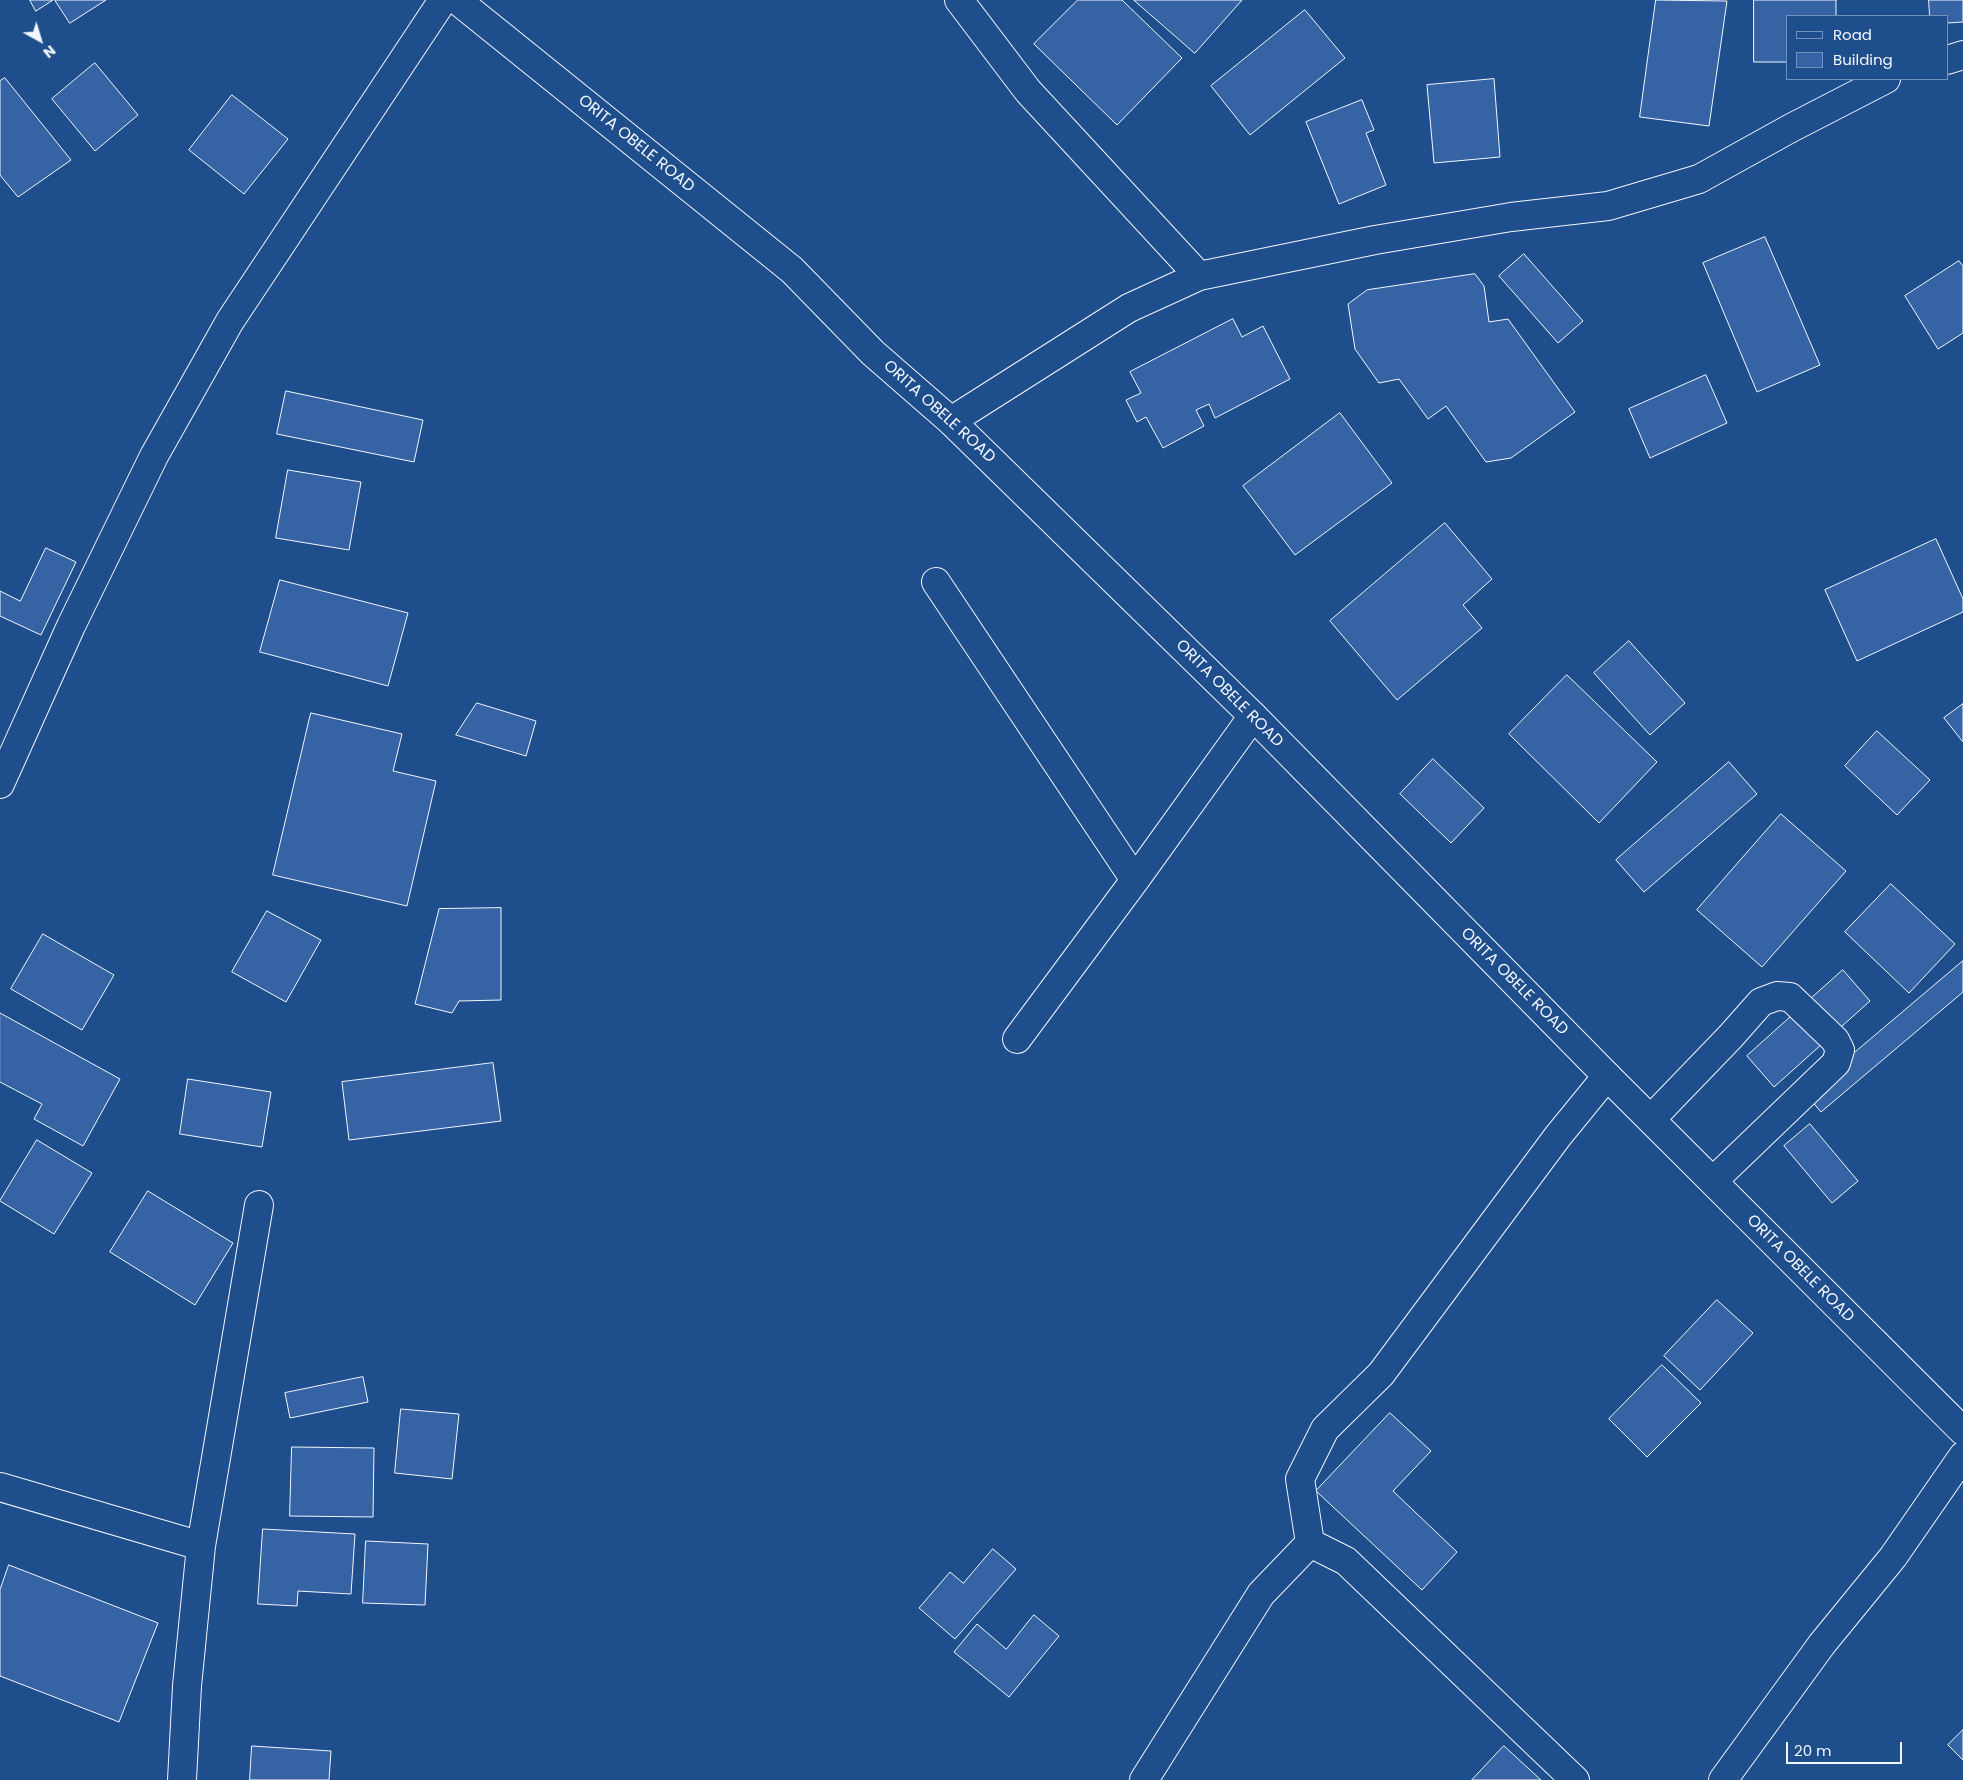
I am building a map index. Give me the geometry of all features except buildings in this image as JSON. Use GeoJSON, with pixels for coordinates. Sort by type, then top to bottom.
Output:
{"type":"FeatureCollection","features":[{"type":"Feature","properties":{"kind":"street"},"geometry":{"type":"LineString","coordinates":[[0,784],[71,626],[154,456],[230,320],[443,0]]}},
{"type":"Feature","properties":{"kind":"street","name":"ORITA OBELE ROAD"},"geometry":{"type":"LineString","coordinates":[[457,0],[792,270],[873,353],[951,421],[1253,716],[1608,1076],[1963,1431]]}},
{"type":"Feature","properties":{"kind":"street"},"geometry":{"type":"LineString","coordinates":[[959,0],[1028,91],[1199,276]]}},
{"type":"Feature","properties":{"kind":"street"},"geometry":{"type":"LineString","coordinates":[[1948,60],[1963,55]]}},
{"type":"Feature","properties":{"kind":"street"},"geometry":{"type":"LineString","coordinates":[[951,421],[1128,308],[1199,276],[1375,240],[1511,217],[1608,206],[1699,179],[1791,128],[1884,80]]}},
{"type":"Feature","properties":{"kind":"street"},"geometry":{"type":"LineString","coordinates":[[936,582],[1135,880]]}},
{"type":"Feature","properties":{"kind":"street"},"geometry":{"type":"LineString","coordinates":[[1016,1039],[1135,880],[1253,716]]}},
{"type":"Feature","properties":{"kind":"street"},"geometry":{"type":"LineString","coordinates":[[1651,1119],[1730,1037],[1760,1002],[1777,996],[1790,997],[1835,1040],[1840,1050],[1836,1063],[1713,1181]]}},
{"type":"Feature","properties":{"kind":"street"},"geometry":{"type":"LineString","coordinates":[[1310,1543],[1300,1479],[1325,1429],[1381,1374],[1558,1136],[1608,1076]]}},
{"type":"Feature","properties":{"kind":"street"},"geometry":{"type":"LineString","coordinates":[[182,1780],[187,1686],[201,1546],[259,1205]]}},
{"type":"Feature","properties":{"kind":"street"},"geometry":{"type":"LineString","coordinates":[[1723,1780],[1822,1644],[1893,1557],[1963,1456]]}},
{"type":"Feature","properties":{"kind":"street"},"geometry":{"type":"LineString","coordinates":[[0,1487],[201,1546]]}},
{"type":"Feature","properties":{"kind":"street"},"geometry":{"type":"LineString","coordinates":[[1144,1780],[1261,1594],[1310,1543]]}},
{"type":"Feature","properties":{"kind":"street"},"geometry":{"type":"LineString","coordinates":[[1310,1543],[1346,1561],[1575,1780]]}}]}
